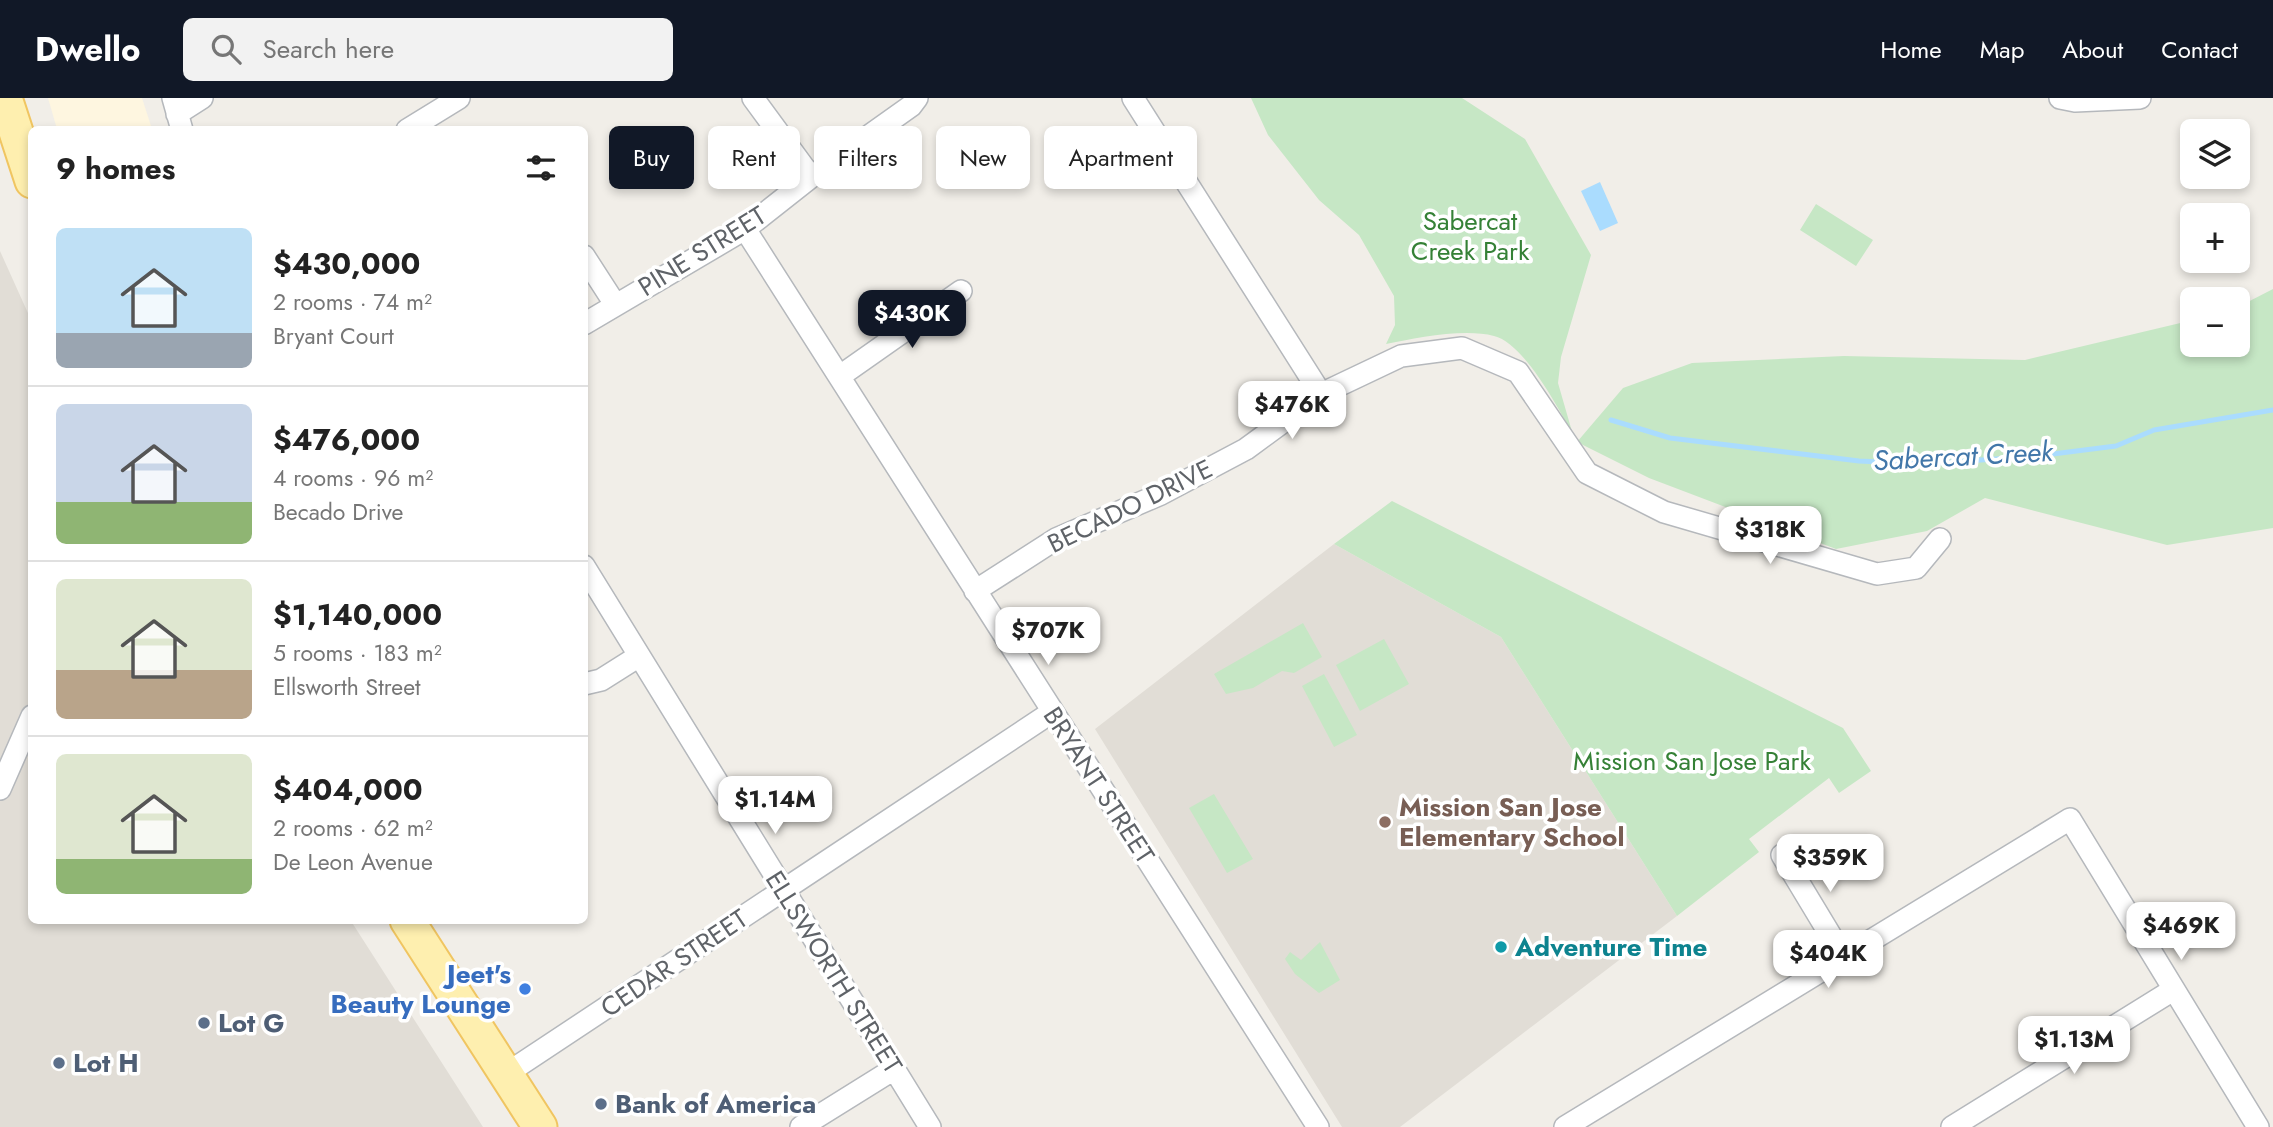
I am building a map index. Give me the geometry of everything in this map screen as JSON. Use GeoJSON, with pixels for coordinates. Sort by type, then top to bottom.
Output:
{"type":"FeatureCollection","features":[{"type":"Feature","properties":{"kind":"main road"},"geometry":{"type":"LineString","coordinates":[[5,98],[28,169]]}},
{"type":"Feature","properties":{"kind":"main road"},"geometry":{"type":"LineString","coordinates":[[410,924],[540,1127]]}},
{"type":"Feature","properties":{"kind":"street"},"geometry":{"type":"LineString","coordinates":[[178,114],[202,98]]}},
{"type":"Feature","properties":{"kind":"street"},"geometry":{"type":"LineString","coordinates":[[753,98],[811,177]]}},
{"type":"Feature","properties":{"kind":"street","name":"PINE STREET"},"geometry":{"type":"LineString","coordinates":[[588,321],[745,229],[811,177],[911,106],[917,98]]}},
{"type":"Feature","properties":{"kind":"street"},"geometry":{"type":"LineString","coordinates":[[1133,98],[1321,394]]}},
{"type":"Feature","properties":{"kind":"street"},"geometry":{"type":"LineString","coordinates":[[2060,98],[2075,101],[2140,98]]}},
{"type":"Feature","properties":{"kind":"street"},"geometry":{"type":"LineString","coordinates":[[412,126],[445,101]]}},
{"type":"Feature","properties":{"kind":"street","name":"BRYANT STREET"},"geometry":{"type":"LineString","coordinates":[[745,229],[1318,1127]]}},
{"type":"Feature","properties":{"kind":"street"},"geometry":{"type":"LineString","coordinates":[[588,262],[615,304]]}},
{"type":"Feature","properties":{"kind":"street"},"geometry":{"type":"LineString","coordinates":[[840,376],[961,290]]}},
{"type":"Feature","properties":{"kind":"street","name":"BECADO DRIVE"},"geometry":{"type":"LineString","coordinates":[[975,591],[1056,539],[1161,494],[1246,449],[1321,394],[1401,356],[1462,348],[1518,372],[1587,472],[1664,512],[1877,574],[1916,568],[1940,539]]}},
{"type":"Feature","properties":{"kind":"street","name":"ELLSWORTH STREET"},"geometry":{"type":"LineString","coordinates":[[588,573],[930,1127]]}},
{"type":"Feature","properties":{"kind":"street"},"geometry":{"type":"LineString","coordinates":[[588,683],[601,680],[639,656]]}},
{"type":"Feature","properties":{"kind":"street","name":"CEDAR STREET"},"geometry":{"type":"LineString","coordinates":[[506,1074],[1052,712]]}},
{"type":"Feature","properties":{"kind":"street"},"geometry":{"type":"LineString","coordinates":[[0,789],[28,725]]}},
{"type":"Feature","properties":{"kind":"street"},"geometry":{"type":"LineString","coordinates":[[1565,1127],[2070,819],[2258,1127]]}},
{"type":"Feature","properties":{"kind":"street"},"geometry":{"type":"LineString","coordinates":[[1782,855],[1843,956]]}},
{"type":"Feature","properties":{"kind":"street"},"geometry":{"type":"LineString","coordinates":[[1952,1127],[2173,990]]}},
{"type":"Feature","properties":{"kind":"street"},"geometry":{"type":"LineString","coordinates":[[801,1127],[894,1069]]}},
{"type":"Feature","properties":{"kind":"shaded area"},"geometry":{"type":"Polygon","coordinates":[[[48,98],[142,98],[151,126],[56,126],[48,98]]]}},
{"type":"Feature","properties":{"kind":"shaded area"},"geometry":{"type":"Polygon","coordinates":[[[0,251],[28,313],[28,924],[353,924],[483,1127],[0,1127],[0,251]]]}},
{"type":"Feature","properties":{"kind":"shaded area","name":"Mission San Jose Elementary School"},"geometry":{"type":"Polygon","coordinates":[[[1334,544],[1501,637],[1677,916],[1400,1127],[1342,1127],[1095,729],[1334,544]]]}},
{"type":"Feature","properties":{"kind":"green space","name":"Sabercat Creek Park"},"geometry":{"type":"Polygon","coordinates":[[[1251,98],[1462,98],[1525,139],[1591,255],[1561,357],[1558,383],[1573,435],[1540,378],[1505,341],[1494,336],[1469,333],[1386,344],[1395,325],[1394,296],[1359,235],[1319,200],[1268,135],[1251,98]]]}},
{"type":"Feature","properties":{"kind":"green space"},"geometry":{"type":"Polygon","coordinates":[[[1816,204],[1873,240],[1856,266],[1800,230],[1816,204]]]}},
{"type":"Feature","properties":{"kind":"green space"},"geometry":{"type":"Polygon","coordinates":[[[2273,289],[2273,528],[2167,545],[1985,498],[1927,531],[1836,549],[1649,478],[1577,442],[1623,388],[1692,363],[1844,356],[2025,360],[2180,323],[2180,357],[2250,357],[2250,301],[2273,289]]]}},
{"type":"Feature","properties":{"kind":"green space","name":"Mission San Jose Park"},"geometry":{"type":"Polygon","coordinates":[[[1392,501],[1843,728],[1871,771],[1839,793],[1829,778],[1749,839],[1759,852],[1677,916],[1501,637],[1334,544],[1392,501]]]}},
{"type":"Feature","properties":{"kind":"green space"},"geometry":{"type":"Polygon","coordinates":[[[1303,623],[1322,657],[1294,673],[1282,671],[1253,688],[1226,694],[1214,674],[1303,623]]]}},
{"type":"Feature","properties":{"kind":"green space"},"geometry":{"type":"Polygon","coordinates":[[[1384,639],[1409,684],[1360,711],[1336,665],[1384,639]]]}},
{"type":"Feature","properties":{"kind":"green space"},"geometry":{"type":"Polygon","coordinates":[[[1324,674],[1357,735],[1334,747],[1302,686],[1324,674]]]}},
{"type":"Feature","properties":{"kind":"green space"},"geometry":{"type":"Polygon","coordinates":[[[1214,794],[1253,859],[1227,873],[1189,808],[1214,794]]]}},
{"type":"Feature","properties":{"kind":"green space"},"geometry":{"type":"Polygon","coordinates":[[[1320,942],[1340,980],[1319,993],[1295,974],[1285,959],[1290,952],[1301,960],[1320,942]]]}},
{"type":"Feature","properties":{"kind":"water"},"geometry":{"type":"Polygon","coordinates":[[[1600,182],[1618,223],[1600,231],[1581,191],[1600,182]]]}},
{"type":"Feature","properties":{"kind":"waterway","name":"Sabercat Creek"},"geometry":{"type":"LineString","coordinates":[[1611,420],[1670,438],[1859,461],[1924,464],[2037,456],[2116,446],[2154,430],[2273,410]]}},
{"type":"Feature","properties":{"kind":"place","name":"Mission San Jose Elementary School"},"geometry":{"type":"Point","coordinates":[1385,822]}},
{"type":"Feature","properties":{"kind":"place","name":"Adventure Time"},"geometry":{"type":"Point","coordinates":[1501,947]}},
{"type":"Feature","properties":{"kind":"place","name":"Jeet's Beauty Lounge"},"geometry":{"type":"Point","coordinates":[525,989]}},
{"type":"Feature","properties":{"kind":"place","name":"Lot G"},"geometry":{"type":"Point","coordinates":[204,1023]}},
{"type":"Feature","properties":{"kind":"place","name":"Lot H"},"geometry":{"type":"Point","coordinates":[59,1063]}},
{"type":"Feature","properties":{"kind":"place","name":"Bank of America"},"geometry":{"type":"Point","coordinates":[601,1104]}}]}
